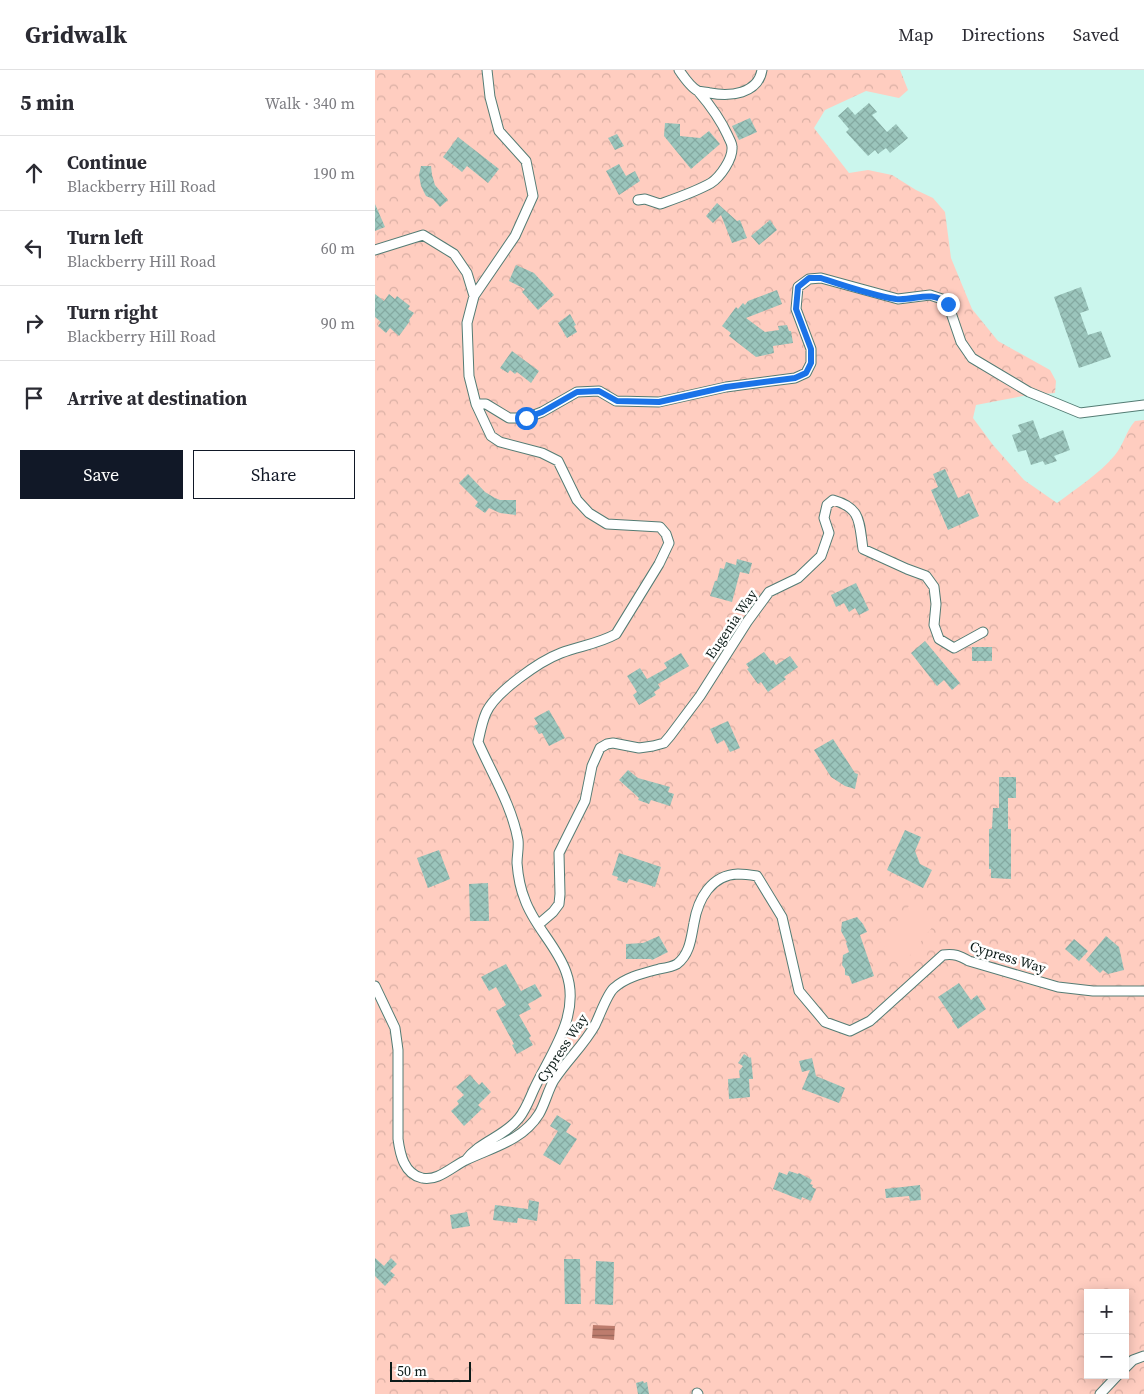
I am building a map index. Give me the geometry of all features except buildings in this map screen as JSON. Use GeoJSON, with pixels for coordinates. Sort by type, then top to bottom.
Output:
{"type":"FeatureCollection","features":[{"type":"Feature","properties":{"kind":"street"},"geometry":{"type":"LineString","coordinates":[[466,1160],[474,1150],[518,1120],[528,1105],[570,1011],[571,999],[567,974],[562,962],[526,903],[519,883],[518,842],[512,817],[478,742],[486,712],[506,688],[533,667],[560,653],[605,640],[616,634],[659,564],[669,543],[666,534],[660,527],[607,524],[589,513],[577,500],[557,462],[542,453],[500,442],[491,436],[476,404],[469,376],[467,323],[474,296],[515,236],[533,196],[526,161],[499,131],[490,97],[487,70]]}},
{"type":"Feature","properties":{"kind":"street"},"geometry":{"type":"LineString","coordinates":[[638,200],[645,199],[660,204],[712,182],[730,158],[732,147],[711,105],[679,70]]}},
{"type":"Feature","properties":{"kind":"street"},"geometry":{"type":"LineString","coordinates":[[697,91],[719,94],[738,93],[752,88],[760,78],[762,70]]}},
{"type":"Feature","properties":{"kind":"street"},"geometry":{"type":"LineString","coordinates":[[375,250],[423,235],[454,254],[467,273],[474,296]]}},
{"type":"Feature","properties":{"kind":"street"},"geometry":{"type":"LineString","coordinates":[[476,404],[486,404],[509,418],[526,418],[542,412],[577,392],[599,391],[617,401],[659,402],[726,387],[795,378],[806,373],[811,363],[811,349],[796,309],[798,287],[809,278],[821,278],[898,299],[930,295],[942,299],[948,304],[961,342],[972,358],[1029,392],[1081,413],[1144,405]]}},
{"type":"Feature","properties":{"kind":"street","name":"Eugenia Way"},"geometry":{"type":"LineString","coordinates":[[539,924],[559,904],[559,853],[585,801],[592,766],[601,748],[607,744],[639,748],[653,746],[664,743],[671,736],[769,592],[798,578],[821,556],[829,533],[824,518],[827,505],[833,500],[851,507],[859,519],[863,549],[926,576],[934,587],[936,604],[934,625],[939,639],[954,648],[983,632]]}},
{"type":"Feature","properties":{"kind":"street","name":"Cypress Way"},"geometry":{"type":"LineString","coordinates":[[375,986],[395,1028],[398,1050],[398,1139],[403,1162],[410,1171],[420,1178],[431,1179],[466,1160],[508,1142],[527,1130],[539,1113],[553,1082],[563,1067],[581,1047],[594,1026],[613,988],[639,974],[675,966],[684,958],[689,947],[694,921],[704,893],[710,885],[729,876],[739,874],[757,876],[782,917],[799,992],[825,1022],[850,1030],[870,1021],[943,955],[950,954],[957,954],[969,961],[1058,987],[1093,991],[1144,991]]}},
{"type":"Feature","properties":{"kind":"street"},"geometry":{"type":"LineString","coordinates":[[1129,1364],[1133,1360],[1144,1356]]}},
{"type":"Feature","properties":{"kind":"street"},"geometry":{"type":"LineString","coordinates":[[1100,1394],[1114,1379]]}},
{"type":"Feature","properties":{"kind":"green space"},"geometry":{"type":"Polygon","coordinates":[[[375,70],[900,70],[908,90],[899,98],[866,91],[825,110],[814,128],[849,173],[868,170],[892,175],[933,198],[945,212],[951,258],[972,309],[998,341],[1050,370],[1056,381],[1055,393],[1023,396],[976,405],[973,418],[993,445],[1024,480],[1057,503],[1109,462],[1118,451],[1135,421],[1144,420],[1144,1394],[375,1394],[375,70]]]}},
{"type":"Feature","properties":{"kind":"green space"},"geometry":{"type":"Polygon","coordinates":[[[912,902],[937,921],[905,962],[880,943],[912,902]]]}},
{"type":"Feature","properties":{"kind":"shaded area"},"geometry":{"type":"Polygon","coordinates":[[[593,1325],[615,1326],[614,1340],[592,1338],[593,1325]]]}},
{"type":"Feature","properties":{"kind":"route"},"geometry":{"type":"LineString","coordinates":[[526,418],[542,412],[577,392],[599,391],[617,401],[659,402],[726,387],[795,378],[806,373],[811,363],[811,349],[796,309],[798,287],[809,278],[821,278],[858,290],[898,299],[930,295],[942,299],[948,304]]}}]}
